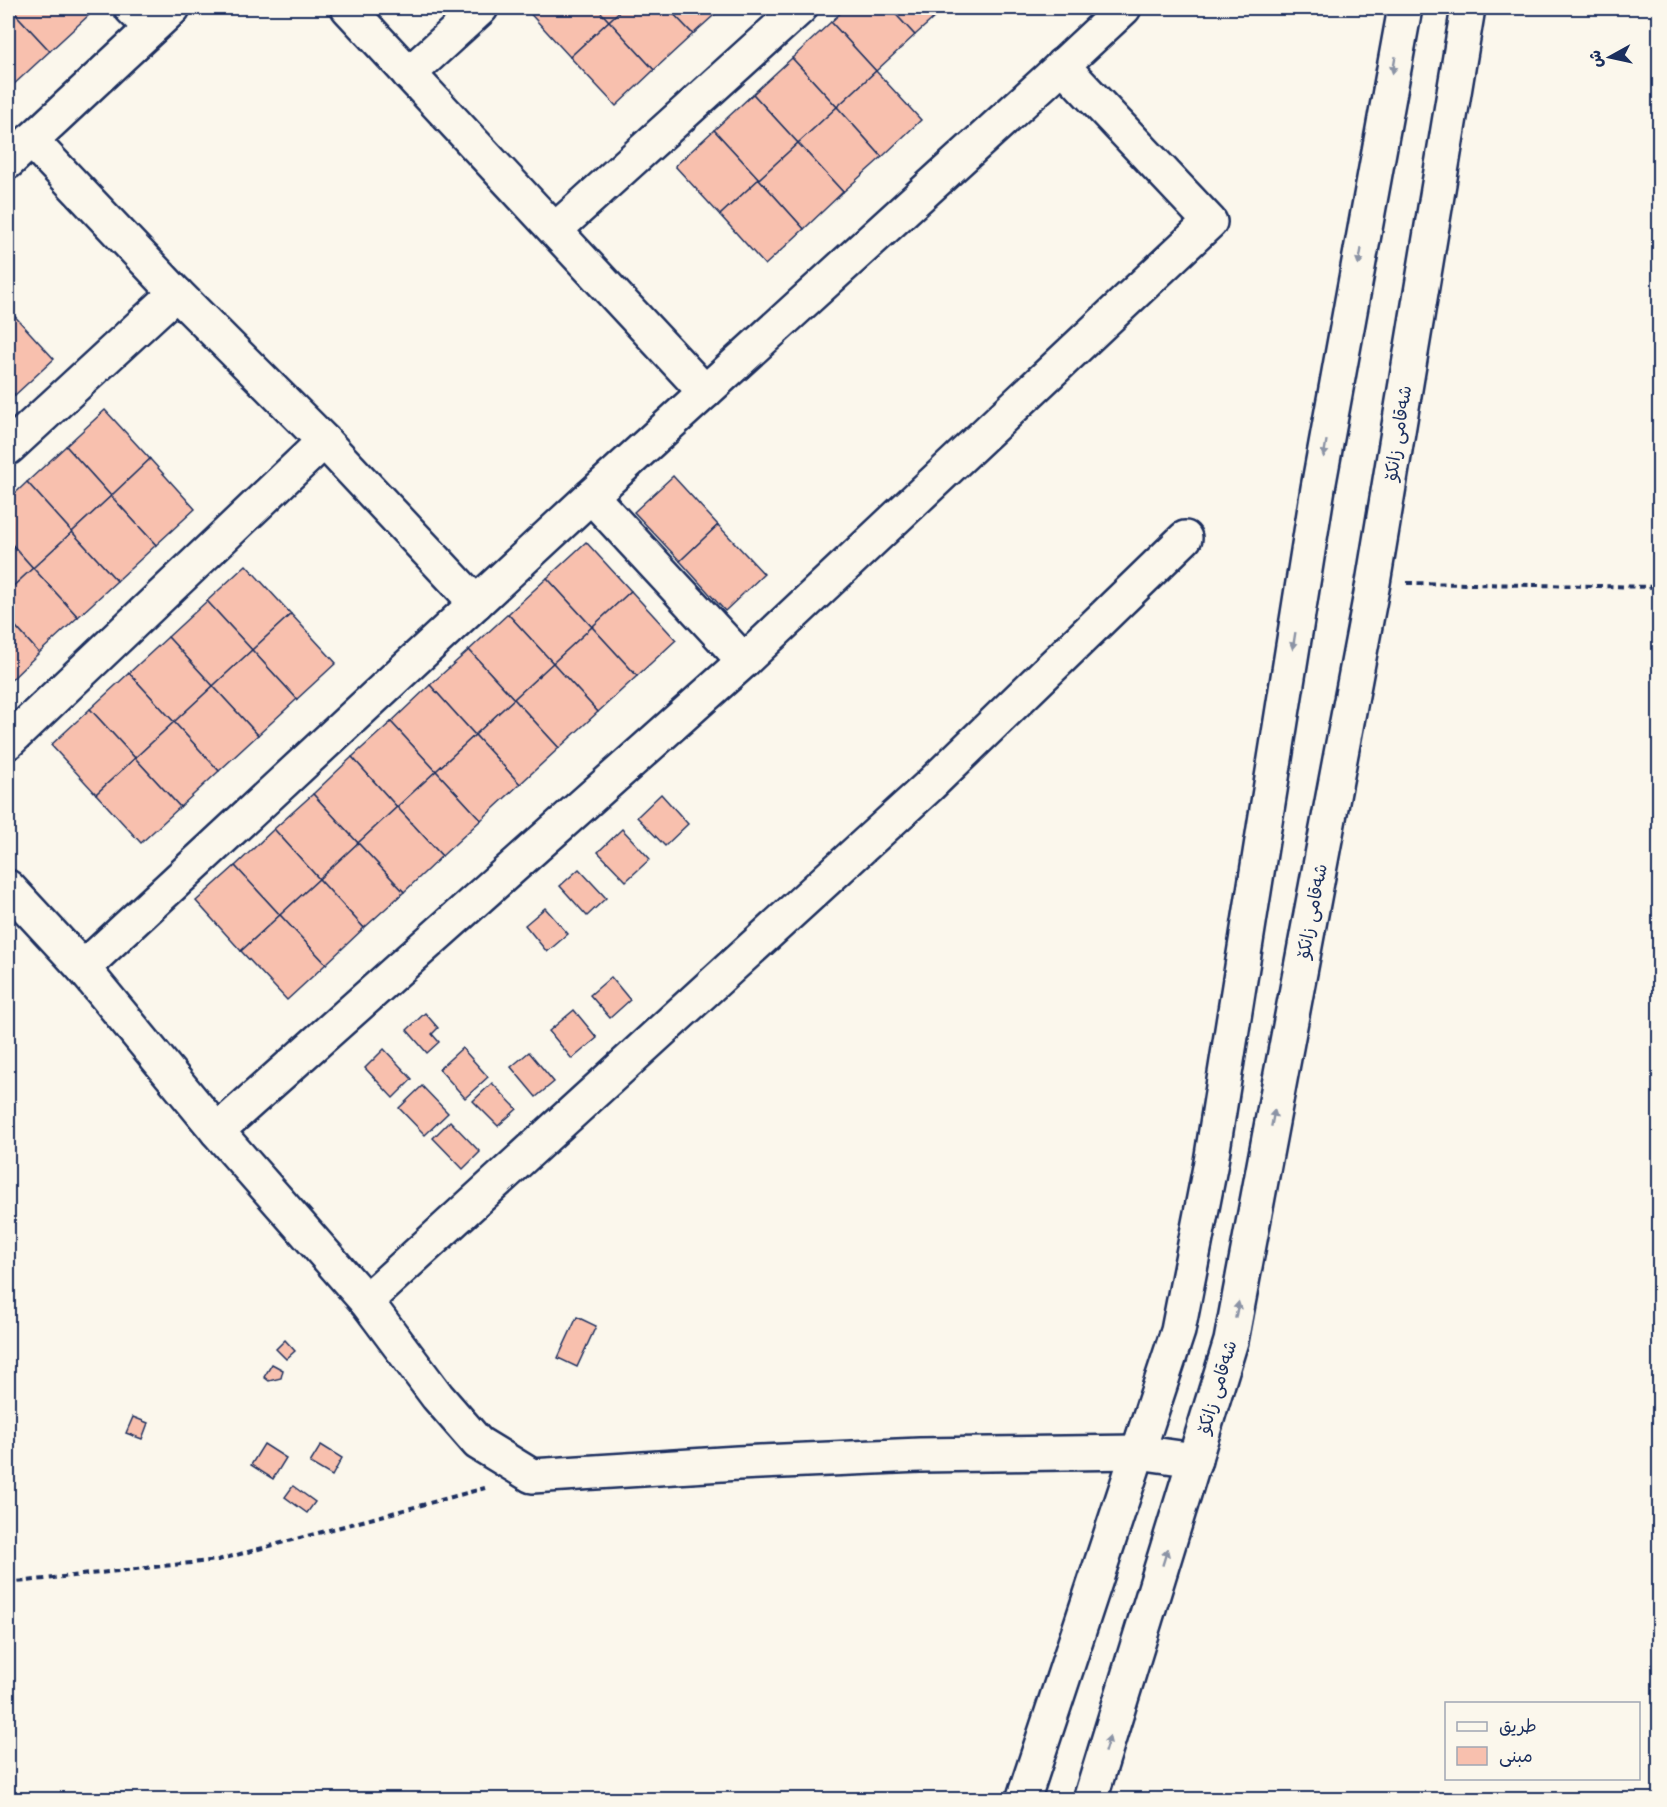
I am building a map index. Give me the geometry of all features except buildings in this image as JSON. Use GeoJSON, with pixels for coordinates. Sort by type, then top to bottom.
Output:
{"type":"FeatureCollection","features":[{"type":"Feature","properties":{"kind":"street"},"geometry":{"type":"LineString","coordinates":[[348,8],[705,392]]}},
{"type":"Feature","properties":{"kind":"street"},"geometry":{"type":"LineString","coordinates":[[409,74],[481,8]]}},
{"type":"Feature","properties":{"kind":"street"},"geometry":{"type":"LineString","coordinates":[[555,230],[800,8]]}},
{"type":"Feature","properties":{"kind":"street"},"geometry":{"type":"LineString","coordinates":[[83,968],[591,496],[1124,8]]}},
{"type":"Feature","properties":{"kind":"street"},"geometry":{"type":"LineString","coordinates":[[1023,1800],[1178,1331],[1211,1162],[1318,488],[1405,8]]}},
{"type":"Feature","properties":{"kind":"street","name":"شەقامی زانکۆ"},"geometry":{"type":"LineString","coordinates":[[1090,1800],[1231,1341],[1373,583],[1468,8]]}},
{"type":"Feature","properties":{"kind":"street"},"geometry":{"type":"LineString","coordinates":[[152,14],[19,151],[176,293],[324,441],[476,603]]}},
{"type":"Feature","properties":{"kind":"street"},"geometry":{"type":"LineString","coordinates":[[217,1131],[744,661],[1210,222],[1062,65]]}},
{"type":"Feature","properties":{"kind":"street"},"geometry":{"type":"LineString","coordinates":[[8,448],[176,293]]}},
{"type":"Feature","properties":{"kind":"street"},"geometry":{"type":"LineString","coordinates":[[8,742],[324,441]]}},
{"type":"Feature","properties":{"kind":"street"},"geometry":{"type":"LineString","coordinates":[[591,496],[744,661]]}},
{"type":"Feature","properties":{"kind":"street"},"geometry":{"type":"LineString","coordinates":[[366,1301],[928,787],[1185,538]]}},
{"type":"Feature","properties":{"kind":"street"},"geometry":{"type":"LineString","coordinates":[[8,887],[83,968],[217,1131],[366,1301],[437,1396],[478,1443],[532,1476],[738,1463],[920,1455],[1138,1452],[1195,1460]]}},
{"type":"Feature","properties":{"kind":"path"},"geometry":{"type":"LineString","coordinates":[[1373,583],[1659,587]]}},
{"type":"Feature","properties":{"kind":"path"},"geometry":{"type":"LineString","coordinates":[[8,1583],[218,1560],[532,1476]]}}]}
